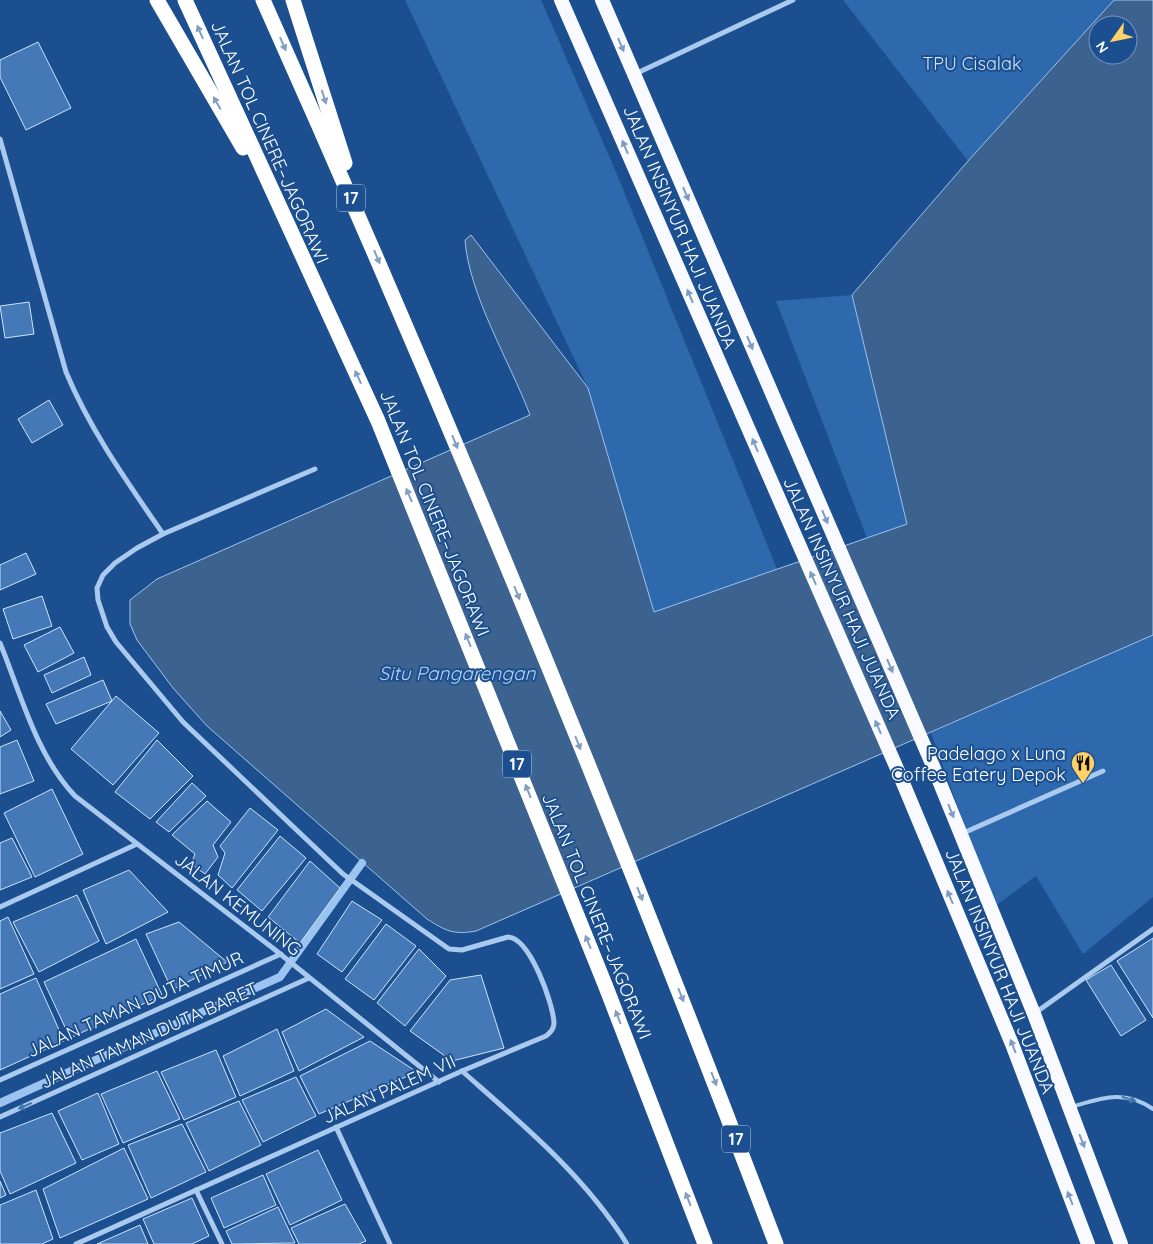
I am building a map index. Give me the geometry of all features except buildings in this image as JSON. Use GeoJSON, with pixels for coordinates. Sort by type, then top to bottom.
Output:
{"type":"FeatureCollection","features":[{"type":"Feature","properties":{"kind":"highway"},"geometry":{"type":"LineString","coordinates":[[157,0],[285,220]]}},
{"type":"Feature","properties":{"kind":"highway","name":"JALAN TOL CINERE–JAGORAWI"},"geometry":{"type":"LineString","coordinates":[[186,0],[378,421],[606,988],[706,1244]]}},
{"type":"Feature","properties":{"kind":"highway","name":"17"},"geometry":{"type":"LineString","coordinates":[[263,0],[367,233],[437,397],[665,957],[776,1244]]}},
{"type":"Feature","properties":{"kind":"highway"},"geometry":{"type":"LineString","coordinates":[[293,0],[367,233]]}},
{"type":"Feature","properties":{"kind":"highway","name":"JALAN INSINYUR HAJI JUANDA"},"geometry":{"type":"LineString","coordinates":[[561,0],[898,771],[1012,1044],[1088,1244]]}},
{"type":"Feature","properties":{"kind":"highway","name":"JALAN INSINYUR HAJI JUANDA"},"geometry":{"type":"LineString","coordinates":[[602,0],[932,766],[1034,1014],[1121,1244]]}},
{"type":"Feature","properties":{"kind":"street"},"geometry":{"type":"LineString","coordinates":[[634,75],[793,0]]}},
{"type":"Feature","properties":{"kind":"street"},"geometry":{"type":"LineString","coordinates":[[0,140],[66,372],[76,396],[97,432],[163,534],[315,469]]}},
{"type":"Feature","properties":{"kind":"street","name":"JALAN PALEM VII"},"geometry":{"type":"LineString","coordinates":[[76,1244],[82,1243],[462,1071],[546,1036],[552,1031],[554,1022],[544,986],[531,956],[514,937],[500,938],[462,950],[446,947],[364,890],[343,874],[183,722],[127,657],[107,627],[98,600],[98,588],[103,575],[115,563],[163,534]]}},
{"type":"Feature","properties":{"kind":"street","name":"JALAN KEMUNING"},"geometry":{"type":"LineString","coordinates":[[0,643],[43,750],[53,770],[75,796],[281,954],[439,1082]]}},
{"type":"Feature","properties":{"kind":"street"},"geometry":{"type":"LineString","coordinates":[[960,834],[1103,771]]}},
{"type":"Feature","properties":{"kind":"street"},"geometry":{"type":"LineString","coordinates":[[0,907],[137,844]]}},
{"type":"Feature","properties":{"kind":"street"},"geometry":{"type":"LineString","coordinates":[[1034,1014],[1153,929]]}},
{"type":"Feature","properties":{"kind":"street","name":"JALAN TAMAN DUTA TIMUR"},"geometry":{"type":"LineString","coordinates":[[0,1080],[281,954]]}},
{"type":"Feature","properties":{"kind":"street","name":"JALAN TAMAN DUTA BARET"},"geometry":{"type":"LineString","coordinates":[[0,1117],[309,978]]}},
{"type":"Feature","properties":{"kind":"street"},"geometry":{"type":"LineString","coordinates":[[462,1071],[568,1168],[614,1223],[627,1244]]}},
{"type":"Feature","properties":{"kind":"street"},"geometry":{"type":"LineString","coordinates":[[336,1128],[390,1244]]}},
{"type":"Feature","properties":{"kind":"street"},"geometry":{"type":"LineString","coordinates":[[196,1190],[222,1244]]}},
{"type":"Feature","properties":{"kind":"lane"},"geometry":{"type":"LineString","coordinates":[[1069,1108],[1104,1097],[1124,1096],[1153,1109]]}},
{"type":"Feature","properties":{"kind":"green space"},"geometry":{"type":"Polygon","coordinates":[[[405,0],[541,0],[616,172],[777,569],[654,613],[588,388],[405,0]]]}},
{"type":"Feature","properties":{"kind":"green space","name":"TPU Cisalak"},"geometry":{"type":"Polygon","coordinates":[[[843,0],[1114,0],[1100,15],[1088,15],[1088,29],[968,161],[843,0]]]}},
{"type":"Feature","properties":{"kind":"green space"},"geometry":{"type":"Polygon","coordinates":[[[852,295],[907,524],[867,538],[776,301],[852,295]]]}},
{"type":"Feature","properties":{"kind":"green space"},"geometry":{"type":"Polygon","coordinates":[[[1153,635],[1153,897],[1083,954],[1036,876],[994,907],[931,733],[1153,635]]]}},
{"type":"Feature","properties":{"kind":"water","name":"Situ Pangarengan"},"geometry":{"type":"Polygon","coordinates":[[[1114,0],[1153,0],[1153,635],[476,931],[461,932],[450,931],[427,919],[207,726],[173,688],[137,640],[130,624],[130,600],[157,579],[530,415],[482,306],[474,283],[465,240],[471,235],[588,388],[654,612],[907,524],[852,295],[968,161],[1088,29],[1088,65],[1138,65],[1138,15],[1100,15],[1114,0]]]}},
{"type":"Feature","properties":{"kind":"waterway"},"geometry":{"type":"LineString","coordinates":[[0,1103],[280,977],[362,863]]}},
{"type":"Feature","properties":{"kind":"place","name":"Padelago x Luna Coffee Eatery Depok"},"geometry":{"type":"Point","coordinates":[1083,784]}}]}
